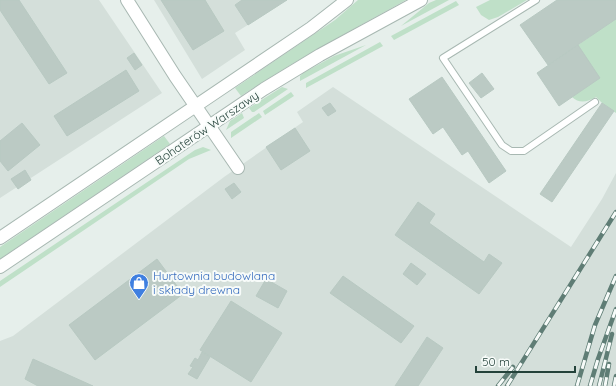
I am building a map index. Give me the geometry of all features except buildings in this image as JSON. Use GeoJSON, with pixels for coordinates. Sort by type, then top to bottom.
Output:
{"type":"FeatureCollection","features":[{"type":"Feature","properties":{"kind":"street"},"geometry":{"type":"LineString","coordinates":[[127,0],[195,106],[238,168]]}},
{"type":"Feature","properties":{"kind":"street","name":"Bohaterów Warszawy"},"geometry":{"type":"LineString","coordinates":[[0,238],[311,28],[347,0]]}},
{"type":"Feature","properties":{"kind":"street","name":"Bohaterów Warszawy"},"geometry":{"type":"LineString","coordinates":[[0,267],[294,70],[421,0]]}},
{"type":"Feature","properties":{"kind":"lane"},"geometry":{"type":"LineString","coordinates":[[536,0],[443,58],[502,145],[511,151],[524,150],[594,102]]}},
{"type":"Feature","properties":{"kind":"shaded area"},"geometry":{"type":"Polygon","coordinates":[[[0,0],[99,0],[162,93],[0,198],[0,0]]]}},
{"type":"Feature","properties":{"kind":"shaded area"},"geometry":{"type":"Polygon","coordinates":[[[154,0],[274,0],[278,6],[235,33],[245,50],[202,79],[154,0]]]}},
{"type":"Feature","properties":{"kind":"shaded area"},"geometry":{"type":"Polygon","coordinates":[[[333,87],[571,247],[602,199],[616,173],[616,386],[0,386],[0,341],[13,336],[224,177],[303,122],[297,112],[333,87]]]}},
{"type":"Feature","properties":{"kind":"green space"},"geometry":{"type":"Polygon","coordinates":[[[358,0],[406,0],[302,58],[241,96],[235,88],[335,20],[358,0]]]}},
{"type":"Feature","properties":{"kind":"green space"},"geometry":{"type":"Polygon","coordinates":[[[436,0],[449,0],[401,26],[429,3],[436,0]]]}},
{"type":"Feature","properties":{"kind":"green space"},"geometry":{"type":"Polygon","coordinates":[[[490,0],[527,0],[498,17],[489,20],[481,15],[476,7],[490,0]]]}},
{"type":"Feature","properties":{"kind":"green space"},"geometry":{"type":"Polygon","coordinates":[[[616,0],[616,113],[596,97],[584,102],[578,101],[572,97],[578,45],[591,36],[616,0]]]}},
{"type":"Feature","properties":{"kind":"green space"},"geometry":{"type":"Polygon","coordinates":[[[456,1],[459,5],[394,40],[391,36],[456,1]]]}},
{"type":"Feature","properties":{"kind":"green space"},"geometry":{"type":"Polygon","coordinates":[[[380,42],[383,46],[306,88],[306,83],[380,42]]]}},
{"type":"Feature","properties":{"kind":"green space"},"geometry":{"type":"Polygon","coordinates":[[[366,45],[300,81],[300,76],[303,73],[334,56],[366,45]]]}},
{"type":"Feature","properties":{"kind":"green space"},"geometry":{"type":"Polygon","coordinates":[[[282,87],[288,89],[254,112],[252,112],[249,108],[282,87]]]}},
{"type":"Feature","properties":{"kind":"green space"},"geometry":{"type":"Polygon","coordinates":[[[291,92],[294,96],[265,115],[263,111],[291,92]]]}},
{"type":"Feature","properties":{"kind":"green space"},"geometry":{"type":"Polygon","coordinates":[[[242,113],[244,118],[226,130],[230,121],[242,113]]]}},
{"type":"Feature","properties":{"kind":"green space"},"geometry":{"type":"Polygon","coordinates":[[[259,113],[262,117],[231,138],[231,132],[259,113]]]}},
{"type":"Feature","properties":{"kind":"green space"},"geometry":{"type":"Polygon","coordinates":[[[164,136],[170,144],[0,259],[0,247],[164,136]]]}},
{"type":"Feature","properties":{"kind":"green space"},"geometry":{"type":"Polygon","coordinates":[[[203,147],[211,150],[189,159],[0,287],[0,281],[195,150],[203,147]]]}},
{"type":"Feature","properties":{"kind":"railway"},"geometry":{"type":"LineString","coordinates":[[507,386],[616,212]]}},
{"type":"Feature","properties":{"kind":"railway"},"geometry":{"type":"LineString","coordinates":[[577,386],[595,325],[616,276]]}},
{"type":"Feature","properties":{"kind":"railway"},"geometry":{"type":"LineString","coordinates":[[590,386],[616,309]]}},
{"type":"Feature","properties":{"kind":"railway"},"geometry":{"type":"LineString","coordinates":[[599,386],[612,334]]}},
{"type":"Feature","properties":{"kind":"railway"},"geometry":{"type":"LineString","coordinates":[[605,386],[609,364]]}},
{"type":"Feature","properties":{"kind":"railway"},"geometry":{"type":"LineString","coordinates":[[498,386],[513,367]]}},
{"type":"Feature","properties":{"kind":"railway"},"geometry":{"type":"LineString","coordinates":[[614,386],[616,376]]}},
{"type":"Feature","properties":{"kind":"place","name":"Hurtownia budowlana i składy drewna"},"geometry":{"type":"Point","coordinates":[139,300]}}]}
